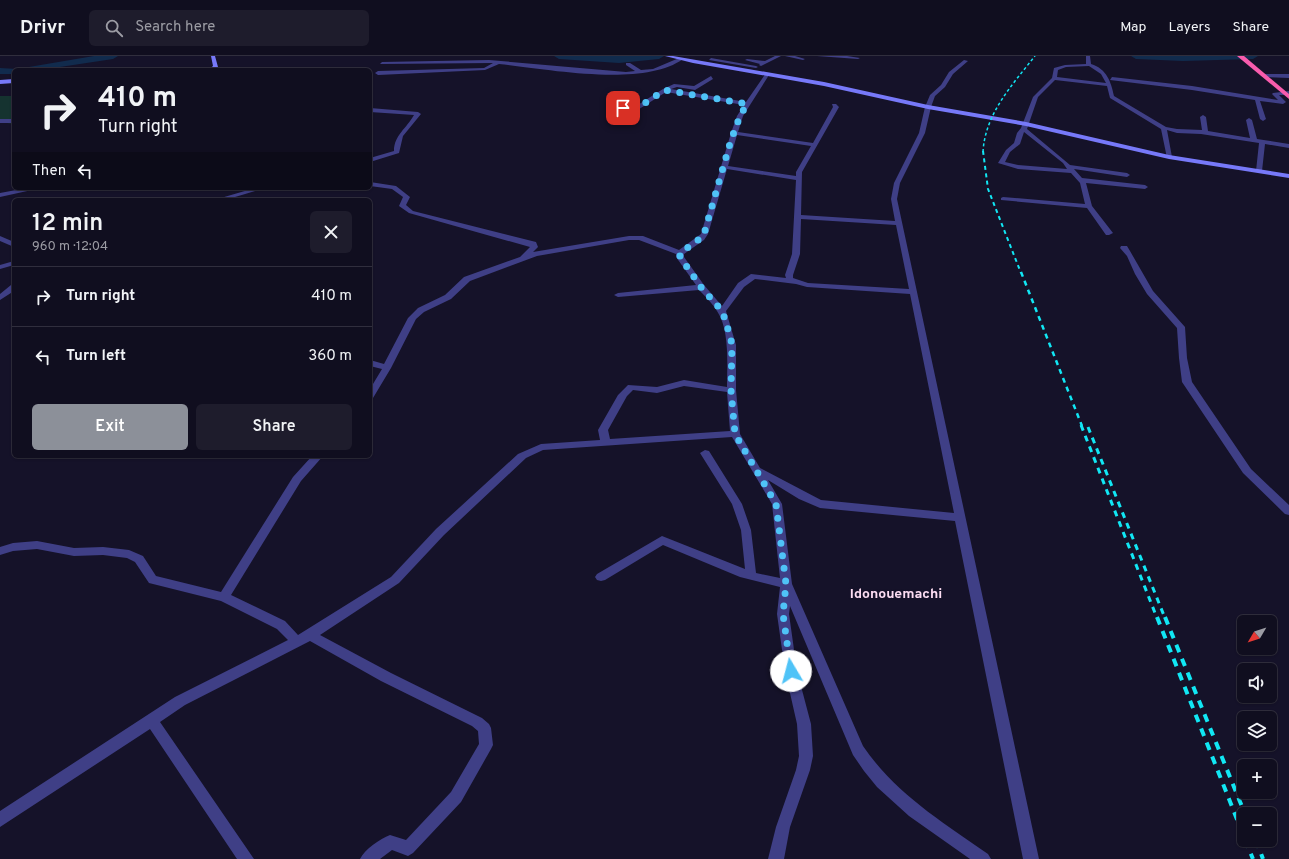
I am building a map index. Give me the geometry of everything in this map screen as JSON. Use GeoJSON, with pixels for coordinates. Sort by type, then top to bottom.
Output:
{"type":"FeatureCollection","features":[{"type":"Feature","properties":{"kind":"highway"},"geometry":{"type":"LineString","coordinates":[[1242,58],[1289,97]]}},
{"type":"Feature","properties":{"kind":"street"},"geometry":{"type":"LineString","coordinates":[[213,56],[216,67],[214,68]]}},
{"type":"Feature","properties":{"kind":"street"},"geometry":{"type":"LineString","coordinates":[[375,79],[385,56]]}},
{"type":"Feature","properties":{"kind":"street"},"geometry":{"type":"LineString","coordinates":[[409,62],[411,56]]}},
{"type":"Feature","properties":{"kind":"street"},"geometry":{"type":"LineString","coordinates":[[487,61],[494,56]]}},
{"type":"Feature","properties":{"kind":"street"},"geometry":{"type":"LineString","coordinates":[[668,56],[702,64],[827,85],[1169,157],[1289,176]]}},
{"type":"Feature","properties":{"kind":"street"},"geometry":{"type":"LineString","coordinates":[[702,64],[717,56]]}},
{"type":"Feature","properties":{"kind":"street"},"geometry":{"type":"LineString","coordinates":[[726,56],[766,63]]}},
{"type":"Feature","properties":{"kind":"street"},"geometry":{"type":"LineString","coordinates":[[757,56],[774,59]]}},
{"type":"Feature","properties":{"kind":"street"},"geometry":{"type":"LineString","coordinates":[[746,72],[779,56]]}},
{"type":"Feature","properties":{"kind":"street"},"geometry":{"type":"LineString","coordinates":[[786,56],[803,59]]}},
{"type":"Feature","properties":{"kind":"street"},"geometry":{"type":"LineString","coordinates":[[819,56],[858,58]]}},
{"type":"Feature","properties":{"kind":"street"},"geometry":{"type":"LineString","coordinates":[[1088,56],[1089,65]]}},
{"type":"Feature","properties":{"kind":"street"},"geometry":{"type":"LineString","coordinates":[[382,63],[465,58],[601,73],[620,71],[640,72],[654,70],[681,60]]}},
{"type":"Feature","properties":{"kind":"street"},"geometry":{"type":"LineString","coordinates":[[711,59],[756,67]]}},
{"type":"Feature","properties":{"kind":"street"},"geometry":{"type":"LineString","coordinates":[[519,64],[524,60]]}},
{"type":"Feature","properties":{"kind":"street"},"geometry":{"type":"LineString","coordinates":[[966,61],[951,73],[944,86],[933,95],[928,107],[922,133],[897,183],[894,199],[1031,859]]}},
{"type":"Feature","properties":{"kind":"street"},"geometry":{"type":"LineString","coordinates":[[378,73],[485,69],[499,62]]}},
{"type":"Feature","properties":{"kind":"street"},"geometry":{"type":"LineString","coordinates":[[628,64],[640,72]]}},
{"type":"Feature","properties":{"kind":"street"},"geometry":{"type":"LineString","coordinates":[[600,65],[601,73]]}},
{"type":"Feature","properties":{"kind":"street"},"geometry":{"type":"LineString","coordinates":[[1127,175],[1070,168],[1018,167],[1002,163],[1008,152],[1017,144],[1036,97],[1054,78],[1056,69],[1065,66],[1089,65],[1101,70],[1110,85],[1112,97],[1140,113],[1148,120],[1164,128],[1177,132],[1205,133],[1289,146]]}},
{"type":"Feature","properties":{"kind":"street"},"geometry":{"type":"LineString","coordinates":[[680,253],[701,238],[704,234],[740,116],[766,75]]}},
{"type":"Feature","properties":{"kind":"street"},"geometry":{"type":"LineString","coordinates":[[1264,76],[1289,76]]}},
{"type":"Feature","properties":{"kind":"street"},"geometry":{"type":"LineString","coordinates":[[614,123],[676,84],[695,88],[711,78]]}},
{"type":"Feature","properties":{"kind":"street"},"geometry":{"type":"LineString","coordinates":[[1054,78],[1110,85]]}},
{"type":"Feature","properties":{"kind":"street"},"geometry":{"type":"LineString","coordinates":[[1112,79],[1192,88],[1283,102]]}},
{"type":"Feature","properties":{"kind":"street"},"geometry":{"type":"LineString","coordinates":[[0,82],[12,81]]}},
{"type":"Feature","properties":{"kind":"street"},"geometry":{"type":"LineString","coordinates":[[665,90],[747,104]]}},
{"type":"Feature","properties":{"kind":"street"},"geometry":{"type":"LineString","coordinates":[[1286,93],[1275,94],[1283,102],[1287,103],[1289,108]]}},
{"type":"Feature","properties":{"kind":"street"},"geometry":{"type":"LineString","coordinates":[[1257,99],[1262,119]]}},
{"type":"Feature","properties":{"kind":"street"},"geometry":{"type":"LineString","coordinates":[[794,282],[790,279],[789,275],[796,254],[798,178],[801,167],[836,106],[834,105]]}},
{"type":"Feature","properties":{"kind":"street"},"geometry":{"type":"LineString","coordinates":[[612,106],[634,110]]}},
{"type":"Feature","properties":{"kind":"street"},"geometry":{"type":"LineString","coordinates":[[372,110],[418,114],[400,134],[396,146],[397,152],[372,159]]}},
{"type":"Feature","properties":{"kind":"street"},"geometry":{"type":"LineString","coordinates":[[1203,117],[1205,133]]}},
{"type":"Feature","properties":{"kind":"street"},"geometry":{"type":"LineString","coordinates":[[1249,120],[1254,141]]}},
{"type":"Feature","properties":{"kind":"street"},"geometry":{"type":"LineString","coordinates":[[0,121],[12,121]]}},
{"type":"Feature","properties":{"kind":"street"},"geometry":{"type":"LineString","coordinates":[[1025,127],[1070,168],[1080,180],[1087,191],[1088,206],[1109,233]]}},
{"type":"Feature","properties":{"kind":"street"},"geometry":{"type":"LineString","coordinates":[[1164,128],[1169,157]]}},
{"type":"Feature","properties":{"kind":"street"},"geometry":{"type":"LineString","coordinates":[[734,133],[814,145]]}},
{"type":"Feature","properties":{"kind":"street"},"geometry":{"type":"LineString","coordinates":[[1259,172],[1262,142]]}},
{"type":"Feature","properties":{"kind":"street"},"geometry":{"type":"LineString","coordinates":[[724,167],[798,178]]}},
{"type":"Feature","properties":{"kind":"street"},"geometry":{"type":"LineString","coordinates":[[1080,180],[1144,187]]}},
{"type":"Feature","properties":{"kind":"street"},"geometry":{"type":"LineString","coordinates":[[372,184],[391,187],[398,190],[407,197],[402,206],[411,212],[533,244],[534,247],[524,257]]}},
{"type":"Feature","properties":{"kind":"street"},"geometry":{"type":"LineString","coordinates":[[0,195],[27,190]]}},
{"type":"Feature","properties":{"kind":"street"},"geometry":{"type":"LineString","coordinates":[[224,198],[254,190]]}},
{"type":"Feature","properties":{"kind":"street"},"geometry":{"type":"LineString","coordinates":[[1003,199],[1088,206]]}},
{"type":"Feature","properties":{"kind":"street"},"geometry":{"type":"LineString","coordinates":[[797,217],[898,223]]}},
{"type":"Feature","properties":{"kind":"street"},"geometry":{"type":"LineString","coordinates":[[0,238],[12,244]]}},
{"type":"Feature","properties":{"kind":"street"},"geometry":{"type":"LineString","coordinates":[[372,393],[416,314],[440,302],[459,288],[466,280],[524,257],[633,238],[680,253]]}},
{"type":"Feature","properties":{"kind":"street"},"geometry":{"type":"LineString","coordinates":[[1124,248],[1133,257],[1139,276],[1155,302],[1181,327],[1183,358],[1187,382],[1247,471],[1289,511]]}},
{"type":"Feature","properties":{"kind":"street"},"geometry":{"type":"LineString","coordinates":[[680,253],[680,257],[701,287],[722,311],[732,344],[731,390],[735,434],[776,504],[786,584],[783,614],[791,671],[804,724],[806,756],[803,770],[783,827],[776,859]]}},
{"type":"Feature","properties":{"kind":"street"},"geometry":{"type":"LineString","coordinates":[[0,267],[12,264]]}},
{"type":"Feature","properties":{"kind":"street"},"geometry":{"type":"LineString","coordinates":[[722,311],[741,285],[754,276],[807,285],[914,292]]}},
{"type":"Feature","properties":{"kind":"street"},"geometry":{"type":"LineString","coordinates":[[618,295],[701,287]]}},
{"type":"Feature","properties":{"kind":"street"},"geometry":{"type":"LineString","coordinates":[[0,298],[12,289]]}},
{"type":"Feature","properties":{"kind":"street"},"geometry":{"type":"LineString","coordinates":[[372,364],[387,368]]}},
{"type":"Feature","properties":{"kind":"street"},"geometry":{"type":"LineString","coordinates":[[606,443],[603,430],[623,395],[631,387],[657,390],[684,382],[731,390]]}},
{"type":"Feature","properties":{"kind":"street"},"geometry":{"type":"LineString","coordinates":[[0,820],[152,721],[180,701],[310,635],[395,580],[440,532],[522,456],[541,447],[735,434]]}},
{"type":"Feature","properties":{"kind":"street"},"geometry":{"type":"LineString","coordinates":[[705,453],[737,504],[746,530],[751,576]]}},
{"type":"Feature","properties":{"kind":"street"},"geometry":{"type":"LineString","coordinates":[[224,597],[297,479],[307,466],[316,458]]}},
{"type":"Feature","properties":{"kind":"street"},"geometry":{"type":"LineString","coordinates":[[756,470],[770,475],[801,496],[820,504],[961,518]]}},
{"type":"Feature","properties":{"kind":"street"},"geometry":{"type":"LineString","coordinates":[[601,577],[662,540],[751,576],[786,584]]}},
{"type":"Feature","properties":{"kind":"street"},"geometry":{"type":"LineString","coordinates":[[0,551],[37,545],[74,552],[103,551],[129,554],[139,559],[152,580],[224,597],[277,623],[296,641]]}},
{"type":"Feature","properties":{"kind":"street"},"geometry":{"type":"LineString","coordinates":[[786,584],[858,750],[866,763],[893,793],[983,859]]}},
{"type":"Feature","properties":{"kind":"street"},"geometry":{"type":"LineString","coordinates":[[310,635],[386,677],[477,722],[484,728],[486,745],[456,797],[408,848],[390,842],[368,859]]}},
{"type":"Feature","properties":{"kind":"street"},"geometry":{"type":"LineString","coordinates":[[152,721],[246,859]]}},
{"type":"Feature","properties":{"kind":"green space"},"geometry":{"type":"Polygon","coordinates":[[[0,96],[12,96],[12,124],[0,122],[0,96]]]}},
{"type":"Feature","properties":{"kind":"waterway"},"geometry":{"type":"LineString","coordinates":[[34,68],[113,56]]}},
{"type":"Feature","properties":{"kind":"waterway"},"geometry":{"type":"LineString","coordinates":[[559,56],[619,60],[659,56]]}},
{"type":"Feature","properties":{"kind":"waterway"},"geometry":{"type":"LineString","coordinates":[[1136,56],[1183,58],[1253,56]]}},
{"type":"Feature","properties":{"kind":"waterway"},"geometry":{"type":"LineString","coordinates":[[0,71],[12,71]]}},
{"type":"Feature","properties":{"kind":"railway"},"geometry":{"type":"LineString","coordinates":[[983,152],[985,138],[994,113],[1009,89],[1035,56]]}},
{"type":"Feature","properties":{"kind":"railway"},"geometry":{"type":"LineString","coordinates":[[983,152],[988,189],[1021,273]]}},
{"type":"Feature","properties":{"kind":"railway"},"geometry":{"type":"LineString","coordinates":[[1021,272],[1082,426]]}},
{"type":"Feature","properties":{"kind":"railway"},"geometry":{"type":"LineString","coordinates":[[1081,425],[1157,618]]}},
{"type":"Feature","properties":{"kind":"railway"},"geometry":{"type":"LineString","coordinates":[[1088,427],[1165,618]]}},
{"type":"Feature","properties":{"kind":"railway"},"geometry":{"type":"LineString","coordinates":[[1157,617],[1237,819]]}},
{"type":"Feature","properties":{"kind":"railway"},"geometry":{"type":"LineString","coordinates":[[1165,617],[1242,807]]}},
{"type":"Feature","properties":{"kind":"railway"},"geometry":{"type":"LineString","coordinates":[[1248,847],[1253,859]]}},
{"type":"Feature","properties":{"kind":"railway"},"geometry":{"type":"LineString","coordinates":[[1259,847],[1263,859]]}},
{"type":"Feature","properties":{"kind":"district","name":"Idonouemachi"},"geometry":{"type":"Point","coordinates":[896,593]}},
{"type":"Feature","properties":{"kind":"route"},"geometry":{"type":"LineString","coordinates":[[623,108],[634,110],[665,90],[747,104],[740,116],[731,140],[704,234],[701,238],[680,253],[680,257],[701,287],[722,311],[732,344],[731,390],[735,434],[767,486],[776,504],[786,584],[783,614],[791,671]]}}]}
